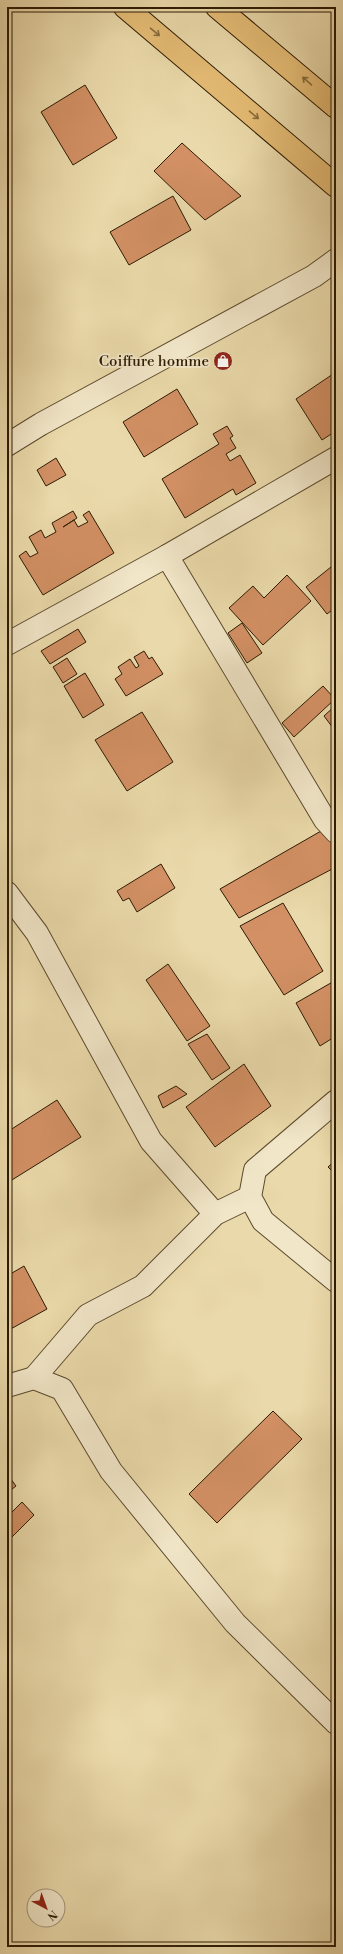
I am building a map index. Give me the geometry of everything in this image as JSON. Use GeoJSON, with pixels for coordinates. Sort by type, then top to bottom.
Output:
{"type":"FeatureCollection","features":[{"type":"Feature","properties":{"kind":"main road"},"geometry":{"type":"LineString","coordinates":[[124,7],[336,186]]}},
{"type":"Feature","properties":{"kind":"main road"},"geometry":{"type":"LineString","coordinates":[[216,7],[336,107]]}},
{"type":"Feature","properties":{"kind":"street"},"geometry":{"type":"LineString","coordinates":[[7,445],[41,424],[314,276],[336,260]]}},
{"type":"Feature","properties":{"kind":"street"},"geometry":{"type":"LineString","coordinates":[[7,644],[167,556],[336,458]]}},
{"type":"Feature","properties":{"kind":"street"},"geometry":{"type":"LineString","coordinates":[[167,556],[325,820],[336,832]]}},
{"type":"Feature","properties":{"kind":"street"},"geometry":{"type":"LineString","coordinates":[[7,893],[36,933],[150,1141],[215,1214]]}},
{"type":"Feature","properties":{"kind":"street"},"geometry":{"type":"LineString","coordinates":[[336,1101],[255,1170],[250,1196],[263,1221],[336,1281]]}},
{"type":"Feature","properties":{"kind":"street"},"geometry":{"type":"LineString","coordinates":[[7,1386],[34,1378],[88,1315],[143,1286],[215,1214],[250,1196]]}},
{"type":"Feature","properties":{"kind":"street"},"geometry":{"type":"LineString","coordinates":[[34,1378],[62,1389],[112,1471],[235,1623],[336,1722]]}},
{"type":"Feature","properties":{"kind":"building"},"geometry":{"type":"Polygon","coordinates":[[[85,85],[117,138],[73,165],[41,112],[85,85]]]}},
{"type":"Feature","properties":{"kind":"building"},"geometry":{"type":"Polygon","coordinates":[[[182,143],[241,196],[205,220],[154,171],[182,143]]]}},
{"type":"Feature","properties":{"kind":"building"},"geometry":{"type":"Polygon","coordinates":[[[173,196],[191,230],[129,265],[110,232],[173,196]]]}},
{"type":"Feature","properties":{"kind":"building"},"geometry":{"type":"Polygon","coordinates":[[[336,372],[336,431],[322,440],[296,399],[336,372]]]}},
{"type":"Feature","properties":{"kind":"building"},"geometry":{"type":"Polygon","coordinates":[[[177,389],[198,424],[144,457],[123,422],[177,389]]]}},
{"type":"Feature","properties":{"kind":"building"},"geometry":{"type":"Polygon","coordinates":[[[227,426],[233,436],[230,438],[236,448],[226,454],[230,461],[240,455],[256,483],[236,495],[233,489],[185,518],[162,479],[219,444],[213,434],[227,426]]]}},
{"type":"Feature","properties":{"kind":"building"},"geometry":{"type":"Polygon","coordinates":[[[56,458],[66,475],[46,486],[37,470],[56,458]]]}},
{"type":"Feature","properties":{"kind":"building"},"geometry":{"type":"Polygon","coordinates":[[[73,511],[77,518],[63,527],[74,520],[78,527],[88,522],[83,515],[89,511],[114,553],[43,595],[19,556],[26,551],[30,557],[38,553],[29,537],[41,530],[45,538],[56,532],[52,523],[73,511]]]}},
{"type":"Feature","properties":{"kind":"building"},"geometry":{"type":"Polygon","coordinates":[[[336,563],[336,607],[327,614],[306,587],[336,563]]]}},
{"type":"Feature","properties":{"kind":"building"},"geometry":{"type":"Polygon","coordinates":[[[287,575],[311,601],[263,645],[229,608],[253,586],[264,598],[287,575]]]}},
{"type":"Feature","properties":{"kind":"building"},"geometry":{"type":"Polygon","coordinates":[[[242,623],[262,653],[247,663],[228,633],[242,623]]]}},
{"type":"Feature","properties":{"kind":"building"},"geometry":{"type":"Polygon","coordinates":[[[78,629],[86,642],[50,664],[41,651],[78,629]]]}},
{"type":"Feature","properties":{"kind":"building"},"geometry":{"type":"Polygon","coordinates":[[[144,651],[149,659],[152,657],[163,674],[126,696],[115,679],[122,674],[118,667],[130,659],[136,668],[139,666],[134,657],[144,651]]]}},
{"type":"Feature","properties":{"kind":"building"},"geometry":{"type":"Polygon","coordinates":[[[67,658],[77,674],[63,683],[53,667],[67,658]]]}},
{"type":"Feature","properties":{"kind":"building"},"geometry":{"type":"Polygon","coordinates":[[[85,673],[104,705],[83,718],[64,686],[85,673]]]}},
{"type":"Feature","properties":{"kind":"building"},"geometry":{"type":"Polygon","coordinates":[[[323,686],[335,699],[294,737],[282,723],[323,686]]]}},
{"type":"Feature","properties":{"kind":"building"},"geometry":{"type":"Polygon","coordinates":[[[336,705],[336,725],[333,728],[324,716],[336,705]]]}},
{"type":"Feature","properties":{"kind":"building"},"geometry":{"type":"Polygon","coordinates":[[[142,712],[173,762],[127,791],[95,740],[142,712]]]}},
{"type":"Feature","properties":{"kind":"building"},"geometry":{"type":"Polygon","coordinates":[[[328,827],[336,839],[336,867],[239,918],[220,889],[328,827]]]}},
{"type":"Feature","properties":{"kind":"building"},"geometry":{"type":"Polygon","coordinates":[[[161,864],[175,888],[137,912],[129,898],[123,901],[117,891],[161,864]]]}},
{"type":"Feature","properties":{"kind":"building"},"geometry":{"type":"Polygon","coordinates":[[[283,903],[323,971],[284,995],[240,926],[283,903]]]}},
{"type":"Feature","properties":{"kind":"building"},"geometry":{"type":"Polygon","coordinates":[[[168,964],[210,1026],[187,1041],[146,980],[168,964]]]}},
{"type":"Feature","properties":{"kind":"building"},"geometry":{"type":"Polygon","coordinates":[[[336,980],[336,1036],[320,1046],[296,1003],[336,980]]]}},
{"type":"Feature","properties":{"kind":"building"},"geometry":{"type":"Polygon","coordinates":[[[207,1034],[230,1068],[212,1080],[188,1044],[207,1034]]]}},
{"type":"Feature","properties":{"kind":"building"},"geometry":{"type":"Polygon","coordinates":[[[244,1064],[271,1106],[215,1147],[186,1107],[244,1064]]]}},
{"type":"Feature","properties":{"kind":"building"},"geometry":{"type":"Polygon","coordinates":[[[176,1086],[187,1094],[163,1108],[158,1096],[176,1086]]]}},
{"type":"Feature","properties":{"kind":"building"},"geometry":{"type":"Polygon","coordinates":[[[57,1100],[81,1137],[7,1183],[7,1132],[57,1100]]]}},
{"type":"Feature","properties":{"kind":"building"},"geometry":{"type":"Polygon","coordinates":[[[336,1160],[336,1175],[328,1167],[336,1160]]]}},
{"type":"Feature","properties":{"kind":"building"},"geometry":{"type":"Polygon","coordinates":[[[24,1266],[47,1309],[7,1331],[7,1276],[24,1266]]]}},
{"type":"Feature","properties":{"kind":"building"},"geometry":{"type":"Polygon","coordinates":[[[273,1411],[302,1439],[217,1523],[189,1494],[273,1411]]]}},
{"type":"Feature","properties":{"kind":"building"},"geometry":{"type":"Polygon","coordinates":[[[7,1474],[16,1486],[7,1493],[7,1474]]]}},
{"type":"Feature","properties":{"kind":"building"},"geometry":{"type":"Polygon","coordinates":[[[22,1502],[34,1515],[9,1540],[7,1539],[7,1517],[22,1502]]]}},
{"type":"Feature","properties":{"kind":"place","name":"Coiffure homme"},"geometry":{"type":"Point","coordinates":[223,361]}}]}
